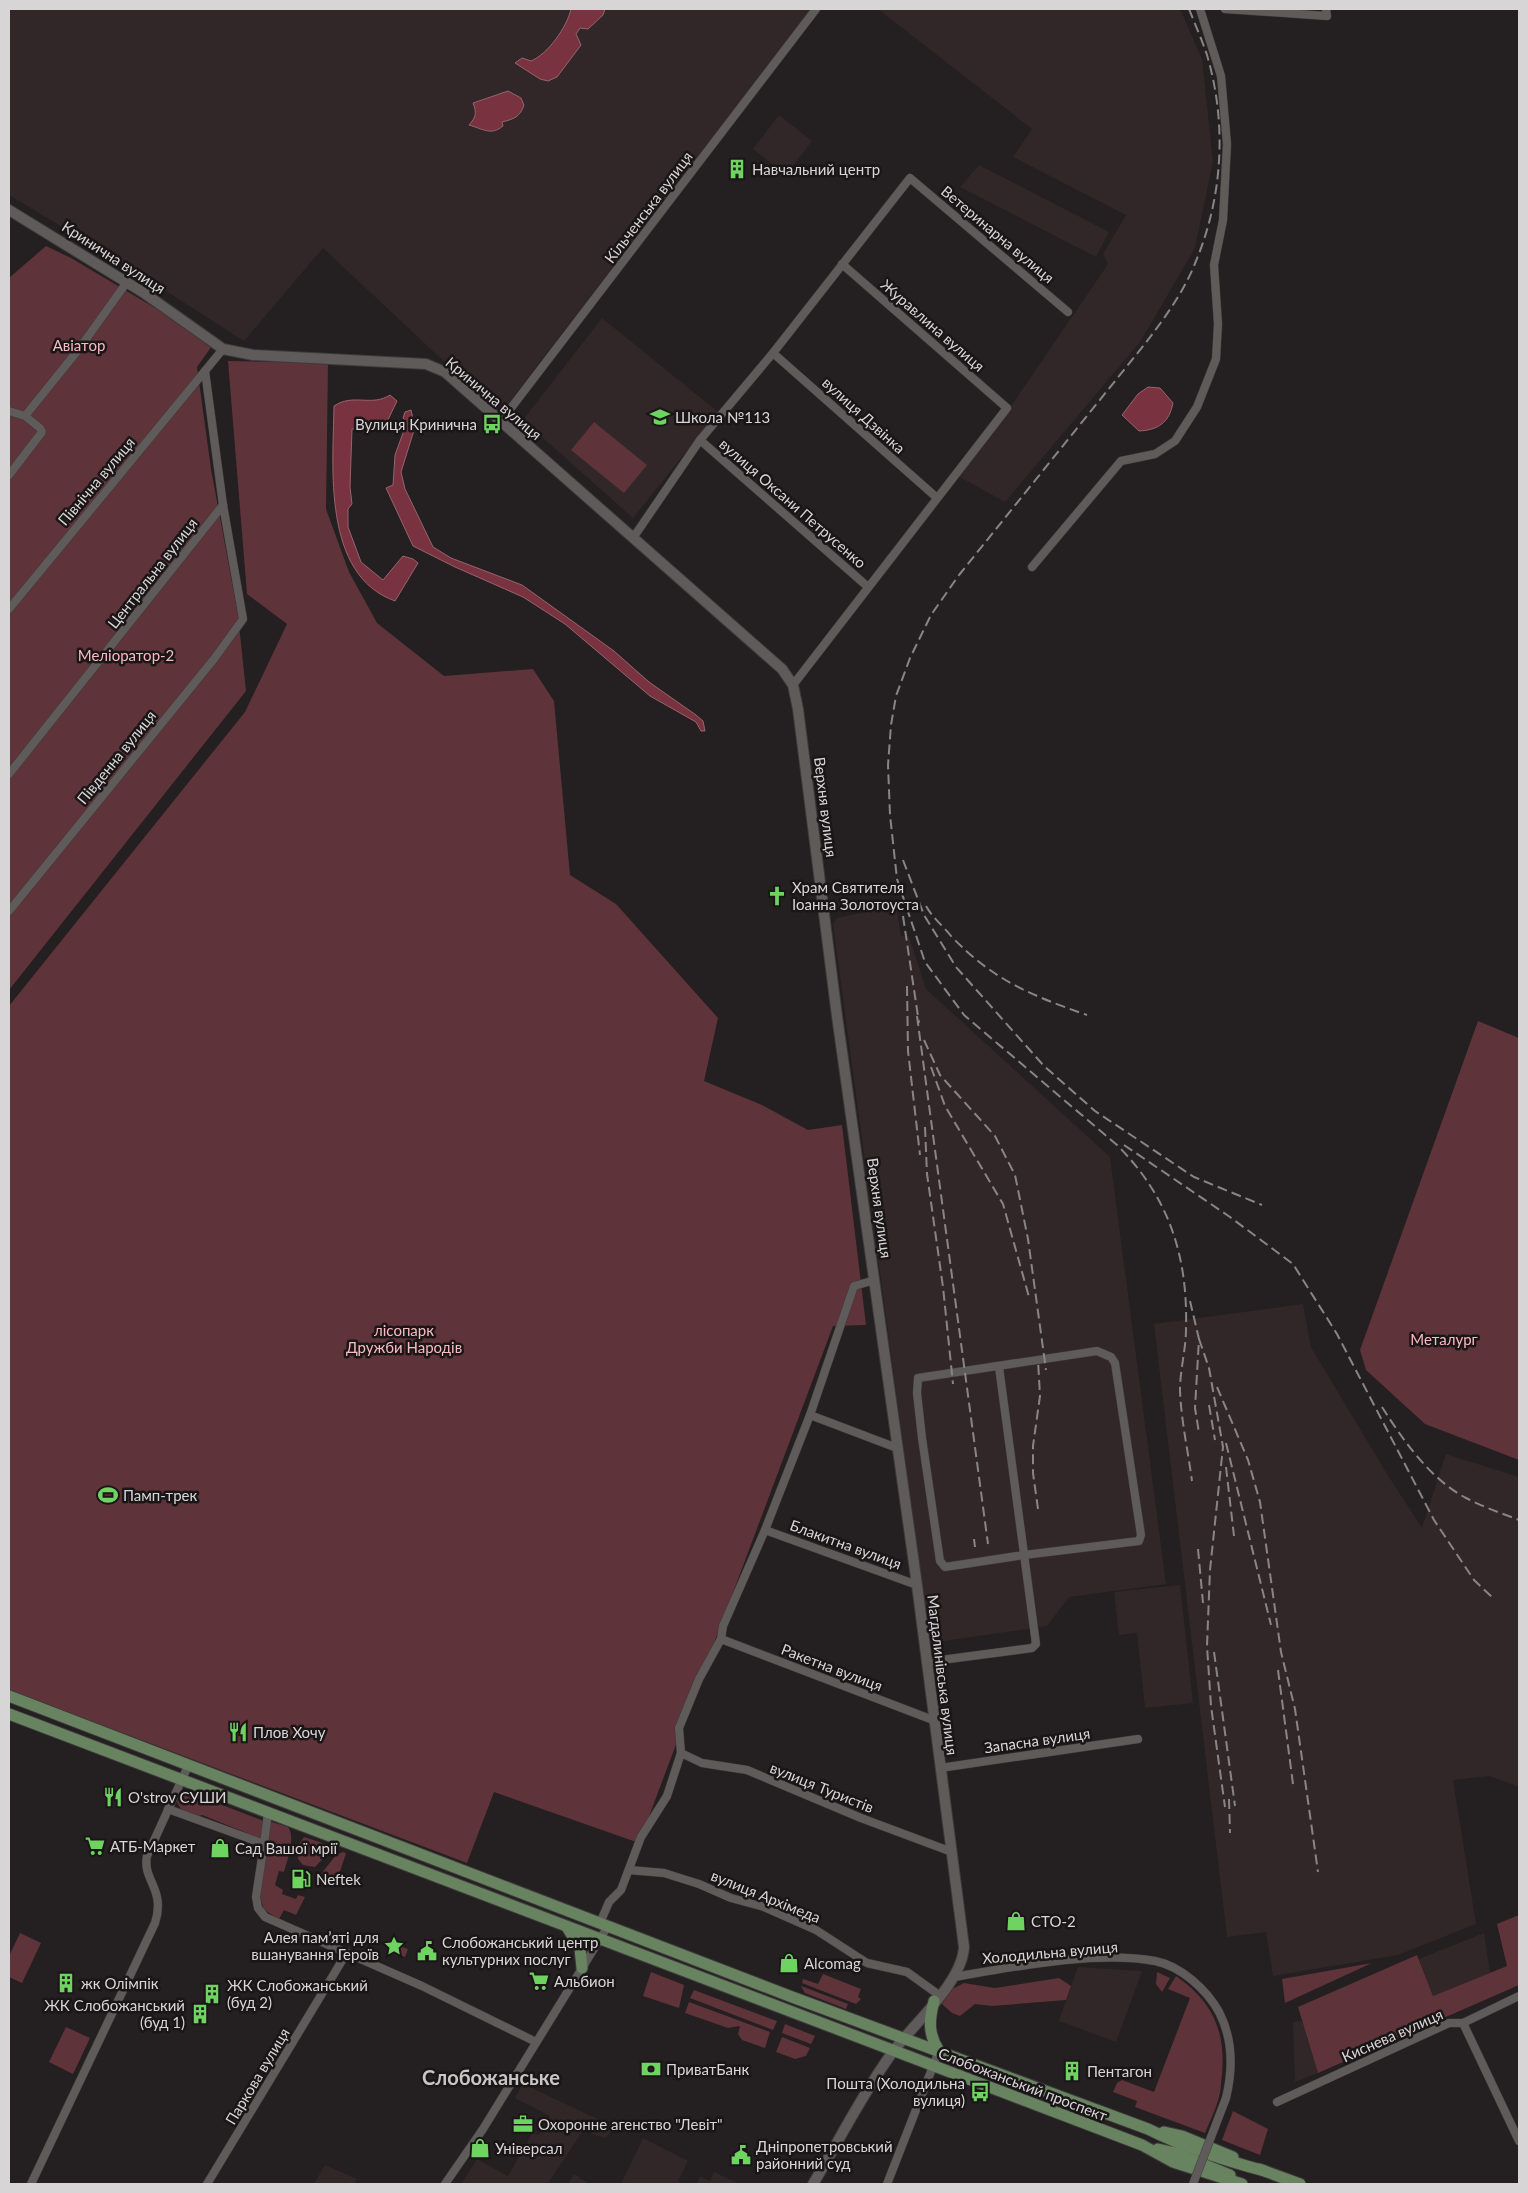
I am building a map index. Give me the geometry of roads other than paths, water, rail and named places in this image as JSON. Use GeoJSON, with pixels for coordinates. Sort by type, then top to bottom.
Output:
{"type":"FeatureCollection","features":[{"type":"Feature","properties":{"kind":"main road","name":"Слобожанський проспект"},"geometry":{"type":"LineString","coordinates":[[9,1696],[604,1925],[1148,2129],[1212,2157],[1265,2171],[1300,2184]]}},
{"type":"Feature","properties":{"kind":"main road","name":"Слобожанський проспект"},"geometry":{"type":"LineString","coordinates":[[9,1714],[1142,2146],[1173,2162],[1242,2184]]}},
{"type":"Feature","properties":{"kind":"main road"},"geometry":{"type":"LineString","coordinates":[[567,1927],[580,1948],[582,1968]]}},
{"type":"Feature","properties":{"kind":"main road"},"geometry":{"type":"LineString","coordinates":[[937,1998],[929,2025],[933,2040],[939,2051]]}},
{"type":"Feature","properties":{"kind":"main road","name":"Слобожанський проспект"},"geometry":{"type":"LineString","coordinates":[[1142,2146],[1176,2153],[1249,2184]]}},
{"type":"Feature","properties":{"kind":"street","name":"Кільченська вулиця"},"geometry":{"type":"LineString","coordinates":[[501,421],[816,9]]}},
{"type":"Feature","properties":{"kind":"street"},"geometry":{"type":"LineString","coordinates":[[1032,567],[1121,461],[1155,454],[1175,441],[1197,407],[1216,359],[1218,324],[1214,265],[1224,220],[1227,144],[1221,76],[1200,9]]}},
{"type":"Feature","properties":{"kind":"street"},"geometry":{"type":"LineString","coordinates":[[1225,9],[1327,13]]}},
{"type":"Feature","properties":{"kind":"street","name":"Ветеринарна вулиця"},"geometry":{"type":"LineString","coordinates":[[842,264],[910,178],[1068,312]]}},
{"type":"Feature","properties":{"kind":"street","name":"Кринична вулиця"},"geometry":{"type":"LineString","coordinates":[[9,210],[127,282],[223,349],[253,355],[426,364],[445,372],[782,669],[793,685]]}},
{"type":"Feature","properties":{"kind":"street"},"geometry":{"type":"LineString","coordinates":[[633,538],[700,440],[774,353],[842,264]]}},
{"type":"Feature","properties":{"kind":"street","name":"Журавлина вулиця"},"geometry":{"type":"LineString","coordinates":[[842,264],[1007,408],[936,498]]}},
{"type":"Feature","properties":{"kind":"street"},"geometry":{"type":"LineString","coordinates":[[25,416],[79,349],[127,282]]}},
{"type":"Feature","properties":{"kind":"street","name":"Північна вулиця"},"geometry":{"type":"LineString","coordinates":[[9,609],[223,349]]}},
{"type":"Feature","properties":{"kind":"street","name":"вулиця Дзвінка"},"geometry":{"type":"LineString","coordinates":[[774,353],[936,498]]}},
{"type":"Feature","properties":{"kind":"street"},"geometry":{"type":"LineString","coordinates":[[205,371],[222,505]]}},
{"type":"Feature","properties":{"kind":"street"},"geometry":{"type":"LineString","coordinates":[[9,411],[25,416],[40,428],[42,432],[9,475]]}},
{"type":"Feature","properties":{"kind":"street","name":"вулиця Оксани Петрусенко"},"geometry":{"type":"LineString","coordinates":[[700,440],[868,587]]}},
{"type":"Feature","properties":{"kind":"street"},"geometry":{"type":"LineString","coordinates":[[793,685],[936,498]]}},
{"type":"Feature","properties":{"kind":"street","name":"Південна вулиця"},"geometry":{"type":"LineString","coordinates":[[9,911],[214,659],[243,619],[222,505]]}},
{"type":"Feature","properties":{"kind":"street","name":"Центральна вулиця"},"geometry":{"type":"LineString","coordinates":[[9,774],[222,505]]}},
{"type":"Feature","properties":{"kind":"street","name":"Верхня вулиця"},"geometry":{"type":"LineString","coordinates":[[793,685],[798,709],[836,1016],[875,1280]]}},
{"type":"Feature","properties":{"kind":"street"},"geometry":{"type":"LineString","coordinates":[[445,2184],[483,2128],[600,1940],[609,1902],[621,1890],[641,1837],[667,1796],[681,1753],[679,1728],[698,1679],[721,1639],[723,1626],[766,1530],[810,1415],[854,1286],[875,1280]]}},
{"type":"Feature","properties":{"kind":"street","name":"Магдалинівська вулиця"},"geometry":{"type":"LineString","coordinates":[[813,2184],[893,2051],[954,1976],[962,1961],[964,1947],[875,1280]]}},
{"type":"Feature","properties":{"kind":"street"},"geometry":{"type":"LineString","coordinates":[[1097,1351],[1112,1357],[1115,1363],[1141,1535],[1139,1541],[1024,1555],[945,1567],[942,1565],[922,1438],[917,1393],[918,1378],[1097,1351]]}},
{"type":"Feature","properties":{"kind":"street"},"geometry":{"type":"LineString","coordinates":[[926,1662],[1035,1647],[999,1367]]}},
{"type":"Feature","properties":{"kind":"street"},"geometry":{"type":"LineString","coordinates":[[810,1415],[896,1448]]}},
{"type":"Feature","properties":{"kind":"street","name":"Блакитна вулиця"},"geometry":{"type":"LineString","coordinates":[[766,1530],[917,1584]]}},
{"type":"Feature","properties":{"kind":"street","name":"Ракетна вулиця"},"geometry":{"type":"LineString","coordinates":[[721,1639],[933,1720]]}},
{"type":"Feature","properties":{"kind":"street","name":"Запасна вулиця"},"geometry":{"type":"LineString","coordinates":[[940,1768],[1138,1740]]}},
{"type":"Feature","properties":{"kind":"street","name":"вулиця Туристів"},"geometry":{"type":"LineString","coordinates":[[681,1753],[702,1763],[747,1770],[861,1818],[952,1852]]}},
{"type":"Feature","properties":{"kind":"street"},"geometry":{"type":"LineString","coordinates":[[31,2184],[155,1922],[159,1909],[158,1902],[145,1863],[168,1809],[183,1781],[188,1766]]}},
{"type":"Feature","properties":{"kind":"street"},"geometry":{"type":"LineString","coordinates":[[168,1809],[264,1844]]}},
{"type":"Feature","properties":{"kind":"street"},"geometry":{"type":"LineString","coordinates":[[268,1814],[256,1897],[258,1908],[265,1917],[422,1986],[536,2042]]}},
{"type":"Feature","properties":{"kind":"street","name":"вулиця Архімеда"},"geometry":{"type":"LineString","coordinates":[[628,1870],[664,1873],[699,1884],[731,1898],[764,1907],[816,1930],[867,1962],[914,1976],[937,1998]]}},
{"type":"Feature","properties":{"kind":"street","name":"Паркова вулиця"},"geometry":{"type":"LineString","coordinates":[[208,2184],[346,1954]]}},
{"type":"Feature","properties":{"kind":"street","name":"Холодильна вулиця"},"geometry":{"type":"LineString","coordinates":[[954,1976],[1018,1966],[1116,1958],[1156,1961],[1177,1970],[1196,1984],[1213,2001],[1226,2026],[1231,2065],[1226,2098],[1193,2184]]}},
{"type":"Feature","properties":{"kind":"street","name":"Киснева вулиця"},"geometry":{"type":"LineString","coordinates":[[1277,2102],[1449,2023],[1463,2023],[1519,1996]]}},
{"type":"Feature","properties":{"kind":"street"},"geometry":{"type":"LineString","coordinates":[[1463,2023],[1519,2141]]}},
{"type":"Feature","properties":{"kind":"street"},"geometry":{"type":"LineString","coordinates":[[887,2184],[939,2051]]}},
{"type":"Feature","properties":{"kind":"railway"},"geometry":{"type":"LineString","coordinates":[[1189,9],[1207,55],[1218,107],[1219,133],[1217,185],[1212,211],[1196,261],[1180,294],[1166,315],[959,575],[931,615],[910,658],[896,696],[891,725],[888,765],[890,815],[897,879],[925,962],[964,1015],[1117,1145],[1150,1185],[1172,1229],[1179,1252],[1186,1302],[1186,1337],[1180,1390],[1192,1481]]}},
{"type":"Feature","properties":{"kind":"railway"},"geometry":{"type":"LineString","coordinates":[[903,860],[924,915],[956,967],[1044,1066],[1095,1111],[1194,1177],[1262,1205]]}},
{"type":"Feature","properties":{"kind":"railway"},"geometry":{"type":"LineString","coordinates":[[926,906],[934,918],[951,936],[997,975],[1030,993],[1087,1015]]}},
{"type":"Feature","properties":{"kind":"railway"},"geometry":{"type":"LineString","coordinates":[[903,916],[919,1023]]}},
{"type":"Feature","properties":{"kind":"railway"},"geometry":{"type":"LineString","coordinates":[[907,986],[908,1051],[920,1155]]}},
{"type":"Feature","properties":{"kind":"railway"},"geometry":{"type":"LineString","coordinates":[[917,1016],[988,1544]]}},
{"type":"Feature","properties":{"kind":"railway"},"geometry":{"type":"LineString","coordinates":[[924,1040],[940,1075],[995,1136],[1015,1175],[1028,1239],[1046,1370]]}},
{"type":"Feature","properties":{"kind":"railway"},"geometry":{"type":"LineString","coordinates":[[931,1067],[945,1106],[1003,1204],[1029,1297]]}},
{"type":"Feature","properties":{"kind":"railway"},"geometry":{"type":"LineString","coordinates":[[925,1127],[927,1174],[943,1287],[953,1384]]}},
{"type":"Feature","properties":{"kind":"railway"},"geometry":{"type":"LineString","coordinates":[[1124,1145],[1230,1217],[1293,1264],[1337,1334],[1434,1520],[1474,1580],[1494,1599]]}},
{"type":"Feature","properties":{"kind":"railway"},"geometry":{"type":"LineString","coordinates":[[1190,1301],[1199,1339],[1195,1408],[1199,1433]]}},
{"type":"Feature","properties":{"kind":"railway"},"geometry":{"type":"LineString","coordinates":[[1199,1339],[1209,1368],[1223,1447],[1210,1570],[1207,1646],[1211,1706],[1225,1807]]}},
{"type":"Feature","properties":{"kind":"railway"},"geometry":{"type":"LineString","coordinates":[[1038,1360],[1040,1396],[1033,1446],[1033,1473],[1038,1509]]}},
{"type":"Feature","properties":{"kind":"railway"},"geometry":{"type":"LineString","coordinates":[[1217,1387],[1248,1460],[1260,1502],[1281,1652],[1295,1709],[1318,1872]]}},
{"type":"Feature","properties":{"kind":"railway"},"geometry":{"type":"LineString","coordinates":[[1209,1405],[1215,1440]]}},
{"type":"Feature","properties":{"kind":"railway"},"geometry":{"type":"LineString","coordinates":[[1382,1407],[1418,1458],[1453,1490],[1485,1507],[1519,1520]]}},
{"type":"Feature","properties":{"kind":"railway"},"geometry":{"type":"LineString","coordinates":[[1226,1443],[1271,1625]]}},
{"type":"Feature","properties":{"kind":"railway"},"geometry":{"type":"LineString","coordinates":[[1226,1467],[1234,1536]]}},
{"type":"Feature","properties":{"kind":"railway"},"geometry":{"type":"LineString","coordinates":[[974,1539],[975,1547]]}},
{"type":"Feature","properties":{"kind":"railway"},"geometry":{"type":"LineString","coordinates":[[1198,1549],[1203,1603]]}},
{"type":"Feature","properties":{"kind":"railway"},"geometry":{"type":"LineString","coordinates":[[1214,1652],[1235,1806]]}},
{"type":"Feature","properties":{"kind":"railway"},"geometry":{"type":"LineString","coordinates":[[1278,1670],[1293,1784]]}},
{"type":"Feature","properties":{"kind":"railway"},"geometry":{"type":"LineString","coordinates":[[1229,1799],[1230,1833]]}},
{"type":"Feature","properties":{"kind":"place","name":"Навчальний центр"},"geometry":{"type":"Point","coordinates":[737,169]}},
{"type":"Feature","properties":{"kind":"place","name":"Школа №113"},"geometry":{"type":"Point","coordinates":[660,417]}},
{"type":"Feature","properties":{"kind":"place","name":"Вулиця Кринична"},"geometry":{"type":"Point","coordinates":[492,424]}},
{"type":"Feature","properties":{"kind":"place","name":"Храм Святителя Іоанна Золотоуста"},"geometry":{"type":"Point","coordinates":[777,896]}},
{"type":"Feature","properties":{"kind":"place","name":"Памп-трек"},"geometry":{"type":"Point","coordinates":[108,1495]}},
{"type":"Feature","properties":{"kind":"place","name":"Плов Хочу"},"geometry":{"type":"Point","coordinates":[238,1732]}},
{"type":"Feature","properties":{"kind":"place","name":"O'strov СУШИ"},"geometry":{"type":"Point","coordinates":[113,1797]}},
{"type":"Feature","properties":{"kind":"place","name":"АТБ-Маркет"},"geometry":{"type":"Point","coordinates":[95,1846]}},
{"type":"Feature","properties":{"kind":"place","name":"Сад Вашої мрії"},"geometry":{"type":"Point","coordinates":[220,1848]}},
{"type":"Feature","properties":{"kind":"place","name":"Neftek"},"geometry":{"type":"Point","coordinates":[301,1879]}},
{"type":"Feature","properties":{"kind":"place","name":"СТО-2"},"geometry":{"type":"Point","coordinates":[1016,1921]}},
{"type":"Feature","properties":{"kind":"place","name":"Алея пам’яті для вшанування Героїв"},"geometry":{"type":"Point","coordinates":[394,1946]}},
{"type":"Feature","properties":{"kind":"place","name":"Слобожанський центр культурних послуг"},"geometry":{"type":"Point","coordinates":[427,1951]}},
{"type":"Feature","properties":{"kind":"place","name":"Alcomag"},"geometry":{"type":"Point","coordinates":[789,1963]}},
{"type":"Feature","properties":{"kind":"place","name":"Альбион"},"geometry":{"type":"Point","coordinates":[539,1981]}},
{"type":"Feature","properties":{"kind":"place","name":"жк Олімпік"},"geometry":{"type":"Point","coordinates":[66,1983]}},
{"type":"Feature","properties":{"kind":"place","name":"ЖК Слобожанський (буд 2)"},"geometry":{"type":"Point","coordinates":[212,1994]}},
{"type":"Feature","properties":{"kind":"place","name":"ЖК Слобожанський (буд 1)"},"geometry":{"type":"Point","coordinates":[200,2014]}},
{"type":"Feature","properties":{"kind":"place","name":"ПриватБанк"},"geometry":{"type":"Point","coordinates":[651,2069]}},
{"type":"Feature","properties":{"kind":"place","name":"Пентагон"},"geometry":{"type":"Point","coordinates":[1072,2071]}},
{"type":"Feature","properties":{"kind":"place","name":"Пошта (Холодильна вулиця)"},"geometry":{"type":"Point","coordinates":[980,2092]}},
{"type":"Feature","properties":{"kind":"place","name":"Охоронне агенство \"Левіт\""},"geometry":{"type":"Point","coordinates":[523,2124]}},
{"type":"Feature","properties":{"kind":"place","name":"Універсал"},"geometry":{"type":"Point","coordinates":[480,2148]}},
{"type":"Feature","properties":{"kind":"place","name":"Дніпропетровський районний суд"},"geometry":{"type":"Point","coordinates":[741,2155]}},
{"type":"Feature","properties":{"kind":"district","name":"Слобожанське"},"geometry":{"type":"Point","coordinates":[491,2077]}},
{"type":"Feature","properties":{"kind":"park label","name":"Авіатор"},"geometry":{"type":"Point","coordinates":[79,345]}},
{"type":"Feature","properties":{"kind":"park label","name":"Меліоратор-2"},"geometry":{"type":"Point","coordinates":[126,655]}},
{"type":"Feature","properties":{"kind":"park label","name":"лісопарк Дружби Народів"},"geometry":{"type":"Point","coordinates":[404,1338]}},
{"type":"Feature","properties":{"kind":"park label","name":"Металург"},"geometry":{"type":"Point","coordinates":[1444,1339]}}]}
